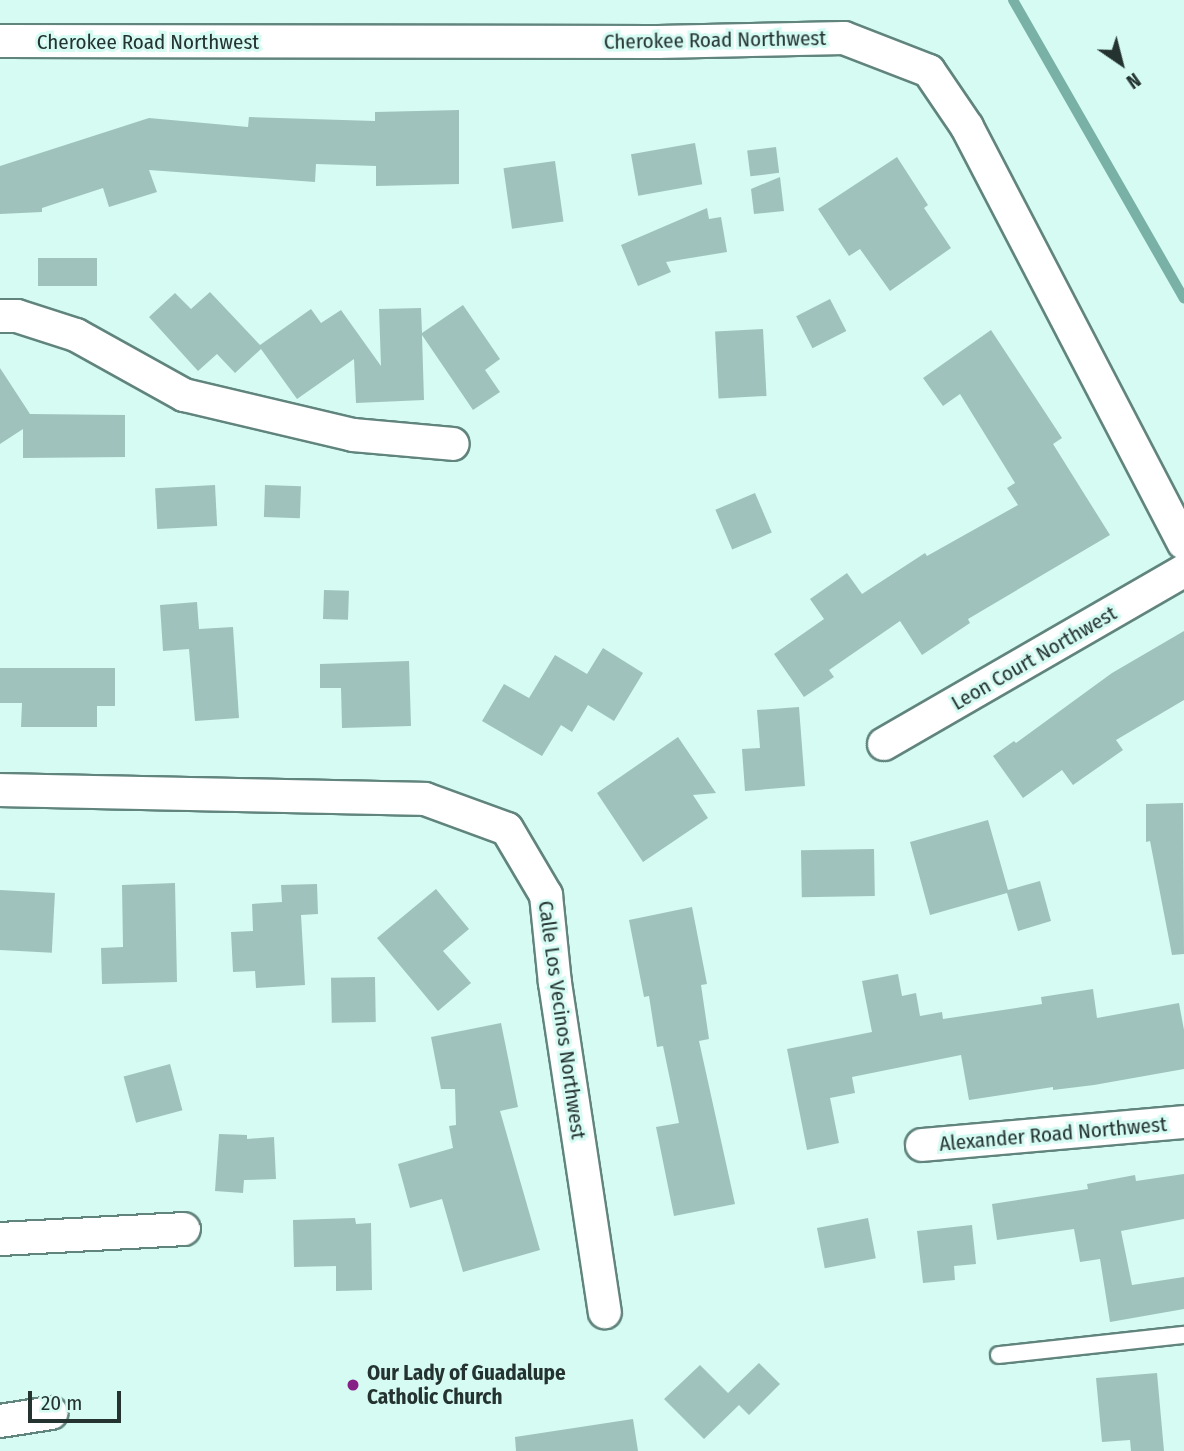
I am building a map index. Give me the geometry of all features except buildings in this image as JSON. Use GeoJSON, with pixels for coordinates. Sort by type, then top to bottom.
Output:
{"type":"FeatureCollection","features":[{"type":"Feature","properties":{"kind":"street","name":"Cherokee Road Northwest"},"geometry":{"type":"LineString","coordinates":[[0,41],[617,42],[844,38],[929,71],[967,127],[1184,543]]}},
{"type":"Feature","properties":{"kind":"street"},"geometry":{"type":"LineString","coordinates":[[0,316],[17,316],[76,335],[184,395],[353,435],[453,444]]}},
{"type":"Feature","properties":{"kind":"street","name":"Leon Court Northwest"},"geometry":{"type":"LineString","coordinates":[[884,744],[1184,571]]}},
{"type":"Feature","properties":{"kind":"street","name":"Calle Los Vecinos Northwest"},"geometry":{"type":"LineString","coordinates":[[0,790],[425,799],[507,829],[546,895],[555,983],[605,1312]]}},
{"type":"Feature","properties":{"kind":"street","name":"Alexander Road Northwest"},"geometry":{"type":"LineString","coordinates":[[922,1145],[1184,1122]]}},
{"type":"Feature","properties":{"kind":"street"},"geometry":{"type":"LineString","coordinates":[[0,1238],[184,1229]]}},
{"type":"Feature","properties":{"kind":"street"},"geometry":{"type":"LineString","coordinates":[[0,1420],[51,1413]]}},
{"type":"Feature","properties":{"kind":"lane"},"geometry":{"type":"LineString","coordinates":[[999,1355],[1184,1335]]}},
{"type":"Feature","properties":{"kind":"waterway"},"geometry":{"type":"LineString","coordinates":[[1013,0],[1184,299]]}},
{"type":"Feature","properties":{"kind":"place","name":"Our Lady of Guadalupe Catholic Church"},"geometry":{"type":"Point","coordinates":[353,1385]}}]}
